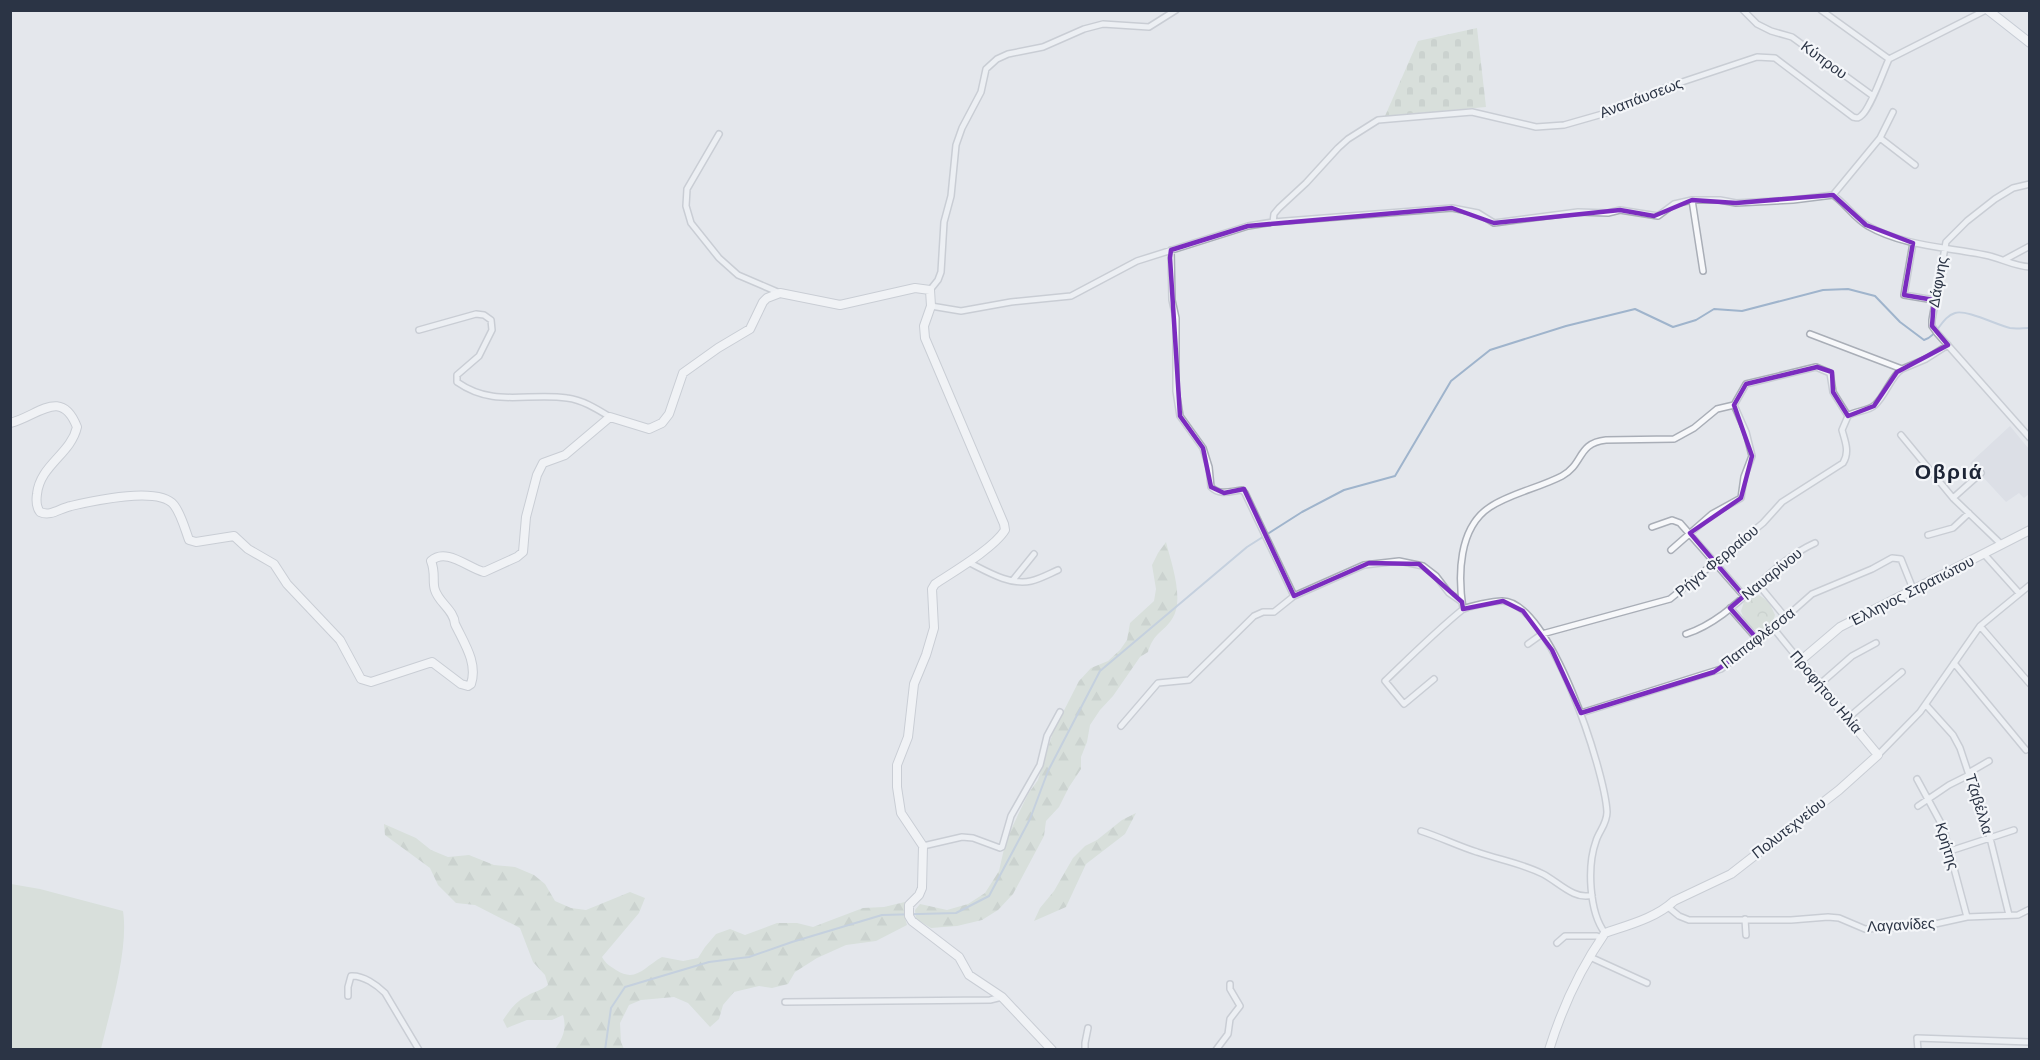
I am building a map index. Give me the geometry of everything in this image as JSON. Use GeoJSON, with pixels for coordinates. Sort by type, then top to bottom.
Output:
{"type":"FeatureCollection","features":[{"type":"Feature","properties":{"kind":"main road"},"geometry":{"type":"LineString","coordinates":[[1987,10],[2030,44]]}},
{"type":"Feature","properties":{"kind":"street"},"geometry":{"type":"LineString","coordinates":[[1052,1050],[1002,997],[969,975],[959,957],[913,922],[909,913],[910,903],[919,895],[922,888],[923,846],[901,813],[897,787],[897,765],[908,737],[914,684],[926,656],[934,628],[932,590],[935,584],[968,562],[1004,533],[1004,527],[925,338],[924,326],[931,306],[930,290],[942,272],[944,222],[951,196],[956,145],[962,128],[981,92],[986,69],[997,59],[1008,54],[1043,47],[1084,29],[1103,24],[1149,27],[1176,10]]}},
{"type":"Feature","properties":{"kind":"street","name":"Κύπρου"},"geometry":{"type":"LineString","coordinates":[[1743,10],[1756,24],[1792,37],[1873,96]]}},
{"type":"Feature","properties":{"kind":"street"},"geometry":{"type":"LineString","coordinates":[[1821,10],[1889,59],[1987,10]]}},
{"type":"Feature","properties":{"kind":"street","name":"Αναπάυσεως"},"geometry":{"type":"LineString","coordinates":[[1273,222],[1274,214],[1279,208],[1338,148],[1378,120],[1472,112],[1536,127],[1564,125],[1606,113],[1670,86],[1757,57],[1775,58],[1853,117],[1858,118],[1873,96],[1889,59]]}},
{"type":"Feature","properties":{"kind":"street"},"geometry":{"type":"LineString","coordinates":[[1833,195],[1880,138],[1893,112]]}},
{"type":"Feature","properties":{"kind":"street"},"geometry":{"type":"LineString","coordinates":[[719,134],[687,189],[686,206],[691,224],[719,258],[738,275],[780,292],[840,305],[915,288],[930,290]]}},
{"type":"Feature","properties":{"kind":"street"},"geometry":{"type":"LineString","coordinates":[[1880,138],[1915,165]]}},
{"type":"Feature","properties":{"kind":"street"},"geometry":{"type":"LineString","coordinates":[[1944,248],[1953,235],[1982,209],[2008,191],[2030,184]]}},
{"type":"Feature","properties":{"kind":"street"},"geometry":{"type":"LineString","coordinates":[[931,306],[960,311],[1011,302],[1071,296],[1137,261],[1248,225],[1452,208],[1478,213],[1494,223],[1578,212],[1608,213],[1620,210],[1654,216],[1662,214],[1677,202],[1692,200],[1720,200],[1736,203],[1833,195],[1866,225],[1890,236],[1913,243],[1987,255],[2016,266],[2030,267]]}},
{"type":"Feature","properties":{"kind":"street"},"geometry":{"type":"LineString","coordinates":[[1692,200],[1703,271]]}},
{"type":"Feature","properties":{"kind":"street"},"geometry":{"type":"LineString","coordinates":[[1913,243],[1904,295],[1934,300]]}},
{"type":"Feature","properties":{"kind":"street"},"geometry":{"type":"LineString","coordinates":[[2004,260],[2030,246]]}},
{"type":"Feature","properties":{"kind":"street","name":"Δάφνης"},"geometry":{"type":"LineString","coordinates":[[1944,248],[1934,300],[1932,320],[1934,330],[2030,438]]}},
{"type":"Feature","properties":{"kind":"street"},"geometry":{"type":"LineString","coordinates":[[1171,250],[1172,300],[1176,318],[1176,391],[1180,416],[1203,448],[1209,467],[1211,487],[1224,493],[1242,490],[1245,493],[1294,596]]}},
{"type":"Feature","properties":{"kind":"street"},"geometry":{"type":"LineString","coordinates":[[418,330],[476,314],[484,315],[491,320],[492,330],[479,356],[457,375],[457,382],[472,391],[501,398],[569,398],[594,407],[610,417],[649,429],[662,423],[669,414],[683,373],[750,328],[763,302],[780,292]]}},
{"type":"Feature","properties":{"kind":"street"},"geometry":{"type":"LineString","coordinates":[[1810,334],[1902,369]]}},
{"type":"Feature","properties":{"kind":"street"},"geometry":{"type":"LineString","coordinates":[[1463,609],[1460,572],[1464,548],[1476,521],[1489,508],[1563,475],[1572,468],[1586,446],[1596,441],[1674,439],[1694,428],[1716,410],[1734,405],[1746,384],[1816,367],[1830,373],[1833,392],[1848,416],[1871,408],[1888,389],[1897,372],[1932,356],[1948,345]]}},
{"type":"Feature","properties":{"kind":"street"},"geometry":{"type":"LineString","coordinates":[[1671,550],[1715,513],[1738,501],[1741,497],[1745,475],[1752,456],[1751,443],[1734,405]]}},
{"type":"Feature","properties":{"kind":"street"},"geometry":{"type":"LineString","coordinates":[[10,423],[22,420],[36,411],[61,406],[69,411],[77,427],[71,441],[42,474],[36,500],[40,512],[51,514],[68,506],[135,495],[165,500],[175,506],[189,540],[196,543],[234,537],[248,549],[274,564],[287,584],[340,640],[361,679],[372,682],[432,662],[461,684],[468,686],[473,677],[473,661],[455,624],[455,619],[435,592],[435,572],[431,561],[439,556],[448,556],[484,572],[518,557],[523,552],[530,497],[543,463],[565,454],[610,417]]}},
{"type":"Feature","properties":{"kind":"street","name":"Ρήγα Φερραίου"},"geometry":{"type":"LineString","coordinates":[[1528,644],[1542,634],[1670,599],[1763,523],[1788,497],[1843,464],[1846,458],[1846,441],[1842,430],[1848,416]]}},
{"type":"Feature","properties":{"kind":"street"},"geometry":{"type":"LineString","coordinates":[[1901,435],[1953,498],[2002,545]]}},
{"type":"Feature","properties":{"kind":"street"},"geometry":{"type":"LineString","coordinates":[[1953,498],[1981,473]]}},
{"type":"Feature","properties":{"kind":"street"},"geometry":{"type":"LineString","coordinates":[[1928,535],[1953,528],[1969,513]]}},
{"type":"Feature","properties":{"kind":"street"},"geometry":{"type":"LineString","coordinates":[[1652,527],[1674,520],[1682,523],[1744,596]]}},
{"type":"Feature","properties":{"kind":"street","name":"Έλληνος Στρατιώτου"},"geometry":{"type":"LineString","coordinates":[[1800,661],[1837,629],[2030,530]]}},
{"type":"Feature","properties":{"kind":"street","name":"Ναυαρίνου"},"geometry":{"type":"LineString","coordinates":[[1686,634],[1707,626],[1791,555],[1815,543]]}},
{"type":"Feature","properties":{"kind":"street"},"geometry":{"type":"LineString","coordinates":[[1013,580],[1034,554]]}},
{"type":"Feature","properties":{"kind":"street"},"geometry":{"type":"LineString","coordinates":[[1984,554],[2019,593]]}},
{"type":"Feature","properties":{"kind":"street","name":"Παπαφλέσσα"},"geometry":{"type":"LineString","coordinates":[[1581,713],[1708,674],[1734,662],[1812,594],[1872,569],[1892,558],[1902,559],[1913,589]]}},
{"type":"Feature","properties":{"kind":"street"},"geometry":{"type":"LineString","coordinates":[[1121,726],[1158,683],[1189,680],[1254,616],[1263,612],[1274,612],[1294,596],[1369,563],[1399,561],[1424,566],[1449,593],[1462,602]]}},
{"type":"Feature","properties":{"kind":"street"},"geometry":{"type":"LineString","coordinates":[[968,562],[991,574],[1029,582],[1058,570]]}},
{"type":"Feature","properties":{"kind":"street"},"geometry":{"type":"LineString","coordinates":[[1758,584],[1786,618]]}},
{"type":"Feature","properties":{"kind":"street","name":"Πολυτεχνείου"},"geometry":{"type":"LineString","coordinates":[[1603,936],[1643,920],[1668,907],[1674,901],[1731,874],[1839,790],[1878,755],[1926,705],[1980,626],[2029,587]]}},
{"type":"Feature","properties":{"kind":"street"},"geometry":{"type":"LineString","coordinates":[[1434,679],[1404,704],[1385,681],[1463,609],[1499,601],[1508,602],[1523,611],[1542,634],[1569,683],[1581,713],[1596,756],[1607,809],[1607,820],[1594,846],[1592,895],[1603,936]]}},
{"type":"Feature","properties":{"kind":"street"},"geometry":{"type":"LineString","coordinates":[[1730,608],[1759,641]]}},
{"type":"Feature","properties":{"kind":"street"},"geometry":{"type":"LineString","coordinates":[[1980,626],[2030,684]]}},
{"type":"Feature","properties":{"kind":"street","name":"Προφήτου Ηλία"},"geometry":{"type":"LineString","coordinates":[[1774,629],[1878,755]]}},
{"type":"Feature","properties":{"kind":"street"},"geometry":{"type":"LineString","coordinates":[[1820,684],[1851,656],[1876,642]]}},
{"type":"Feature","properties":{"kind":"street"},"geometry":{"type":"LineString","coordinates":[[1954,663],[2026,750]]}},
{"type":"Feature","properties":{"kind":"street"},"geometry":{"type":"LineString","coordinates":[[1848,718],[1902,672]]}},
{"type":"Feature","properties":{"kind":"street","name":"Τζαβέλλα"},"geometry":{"type":"LineString","coordinates":[[1926,705],[1957,741],[1970,773],[1990,838],[2009,915]]}},
{"type":"Feature","properties":{"kind":"street"},"geometry":{"type":"LineString","coordinates":[[923,846],[962,837],[974,838],[1002,847],[1011,816],[1041,765],[1047,736],[1060,712]]}},
{"type":"Feature","properties":{"kind":"street"},"geometry":{"type":"LineString","coordinates":[[1918,806],[1989,761]]}},
{"type":"Feature","properties":{"kind":"street","name":"Κρήτης"},"geometry":{"type":"LineString","coordinates":[[1917,779],[1943,827],[1967,917]]}},
{"type":"Feature","properties":{"kind":"street"},"geometry":{"type":"LineString","coordinates":[[1421,831],[1441,836],[1479,853],[1519,863],[1577,894],[1587,897],[1592,895]]}},
{"type":"Feature","properties":{"kind":"street"},"geometry":{"type":"LineString","coordinates":[[1950,850],[2014,831]]}},
{"type":"Feature","properties":{"kind":"street","name":"Λαγανίδες"},"geometry":{"type":"LineString","coordinates":[[1668,907],[1685,919],[1791,920],[1828,917],[1839,918],[1865,929],[1926,926],[1967,917],[2019,914],[2030,909]]}},
{"type":"Feature","properties":{"kind":"street"},"geometry":{"type":"LineString","coordinates":[[1745,919],[1746,935]]}},
{"type":"Feature","properties":{"kind":"street"},"geometry":{"type":"LineString","coordinates":[[1557,944],[1564,936],[1603,936]]}},
{"type":"Feature","properties":{"kind":"street"},"geometry":{"type":"LineString","coordinates":[[1549,1050],[1560,1015],[1603,936]]}},
{"type":"Feature","properties":{"kind":"street"},"geometry":{"type":"LineString","coordinates":[[1590,957],[1647,983]]}},
{"type":"Feature","properties":{"kind":"street"},"geometry":{"type":"LineString","coordinates":[[348,996],[351,976],[356,975],[379,987],[385,993],[419,1050]]}},
{"type":"Feature","properties":{"kind":"street"},"geometry":{"type":"LineString","coordinates":[[1216,1050],[1228,1034],[1230,1019],[1240,1006],[1230,989],[1230,984]]}},
{"type":"Feature","properties":{"kind":"street"},"geometry":{"type":"LineString","coordinates":[[785,1002],[990,1000],[1002,997]]}},
{"type":"Feature","properties":{"kind":"street"},"geometry":{"type":"LineString","coordinates":[[1085,1050],[1084,1043],[1088,1028]]}},
{"type":"Feature","properties":{"kind":"street"},"geometry":{"type":"LineString","coordinates":[[1918,1050],[1917,1038],[2030,1042]]}},
{"type":"Feature","properties":{"kind":"highlighted area"},"geometry":{"type":"Polygon","coordinates":[[[1833,195],[1866,225],[1913,243],[1904,295],[1934,300],[1932,326],[1948,345],[1897,372],[1874,406],[1848,416],[1833,392],[1832,372],[1817,367],[1746,384],[1734,405],[1752,456],[1741,498],[1690,533],[1744,596],[1730,608],[1759,641],[1714,672],[1581,713],[1552,650],[1523,611],[1503,601],[1463,609],[1462,602],[1419,564],[1369,563],[1294,596],[1244,489],[1224,493],[1211,487],[1203,448],[1180,416],[1170,258],[1171,250],[1248,226],[1452,208],[1494,223],[1620,210],[1654,216],[1692,200],[1736,203],[1833,195]]]}},
{"type":"Feature","properties":{"kind":"shaded area"},"geometry":{"type":"Polygon","coordinates":[[[2010,426],[2029,449],[2029,494],[2024,498],[2019,493],[2006,502],[1970,463],[2010,426]]]}},
{"type":"Feature","properties":{"kind":"green space"},"geometry":{"type":"Polygon","coordinates":[[[1477,28],[1486,107],[1385,116],[1418,41],[1477,28]]]}},
{"type":"Feature","properties":{"kind":"green space"},"geometry":{"type":"Polygon","coordinates":[[[1166,542],[1176,581],[1176,611],[1169,624],[1153,640],[1148,652],[1140,657],[1090,725],[1081,757],[1081,769],[1059,807],[1046,821],[1044,836],[1013,894],[998,910],[982,920],[957,926],[931,928],[916,919],[915,910],[920,904],[947,910],[968,904],[985,893],[999,871],[1006,840],[1028,794],[1038,780],[1053,732],[1079,681],[1091,668],[1108,661],[1120,650],[1127,640],[1130,623],[1154,601],[1156,589],[1152,565],[1166,542]]]}},
{"type":"Feature","properties":{"kind":"green space"},"geometry":{"type":"Polygon","coordinates":[[[1759,595],[1769,602],[1775,615],[1772,624],[1762,631],[1758,631],[1749,624],[1741,611],[1744,602],[1759,595]]]}},
{"type":"Feature","properties":{"kind":"green space"},"geometry":{"type":"Polygon","coordinates":[[[1136,813],[1125,834],[1086,864],[1066,907],[1034,921],[1073,858],[1085,846],[1136,813]]]}},
{"type":"Feature","properties":{"kind":"green space"},"geometry":{"type":"Polygon","coordinates":[[[384,824],[416,838],[431,850],[448,857],[469,855],[494,865],[515,867],[534,875],[545,884],[555,901],[571,908],[586,910],[630,892],[645,898],[639,913],[602,957],[623,974],[640,972],[662,957],[683,961],[698,958],[716,934],[730,929],[745,935],[777,923],[797,923],[813,927],[863,908],[884,907],[909,901],[905,918],[907,925],[876,941],[846,945],[817,958],[795,972],[788,984],[772,988],[759,986],[734,992],[723,1005],[719,1019],[710,1027],[688,1003],[674,997],[641,1000],[629,1005],[620,1023],[621,1042],[624,1049],[555,1049],[564,1033],[563,1015],[552,1020],[527,1020],[507,1028],[503,1020],[520,1000],[548,985],[545,975],[533,962],[520,928],[475,905],[456,903],[438,885],[430,868],[385,835],[384,824]]]}},
{"type":"Feature","properties":{"kind":"green space"},"geometry":{"type":"Polygon","coordinates":[[[11,884],[40,889],[123,911],[121,961],[101,1049],[11,1049],[11,884]]]}},
{"type":"Feature","properties":{"kind":"waterway"},"geometry":{"type":"LineString","coordinates":[[605,1050],[611,1008],[625,987],[709,962],[749,957],[882,915],[956,913],[989,896],[1030,819],[1048,771],[1100,671],[1247,547],[1302,512],[1344,490],[1395,476],[1451,381],[1490,350],[1566,326],[1635,309],[1673,327],[1696,320],[1714,309],[1742,311],[1823,290],[1848,289],[1875,296],[1900,322],[1924,340],[1933,335],[1946,318],[1960,312],[2010,328],[2030,328]]}},
{"type":"Feature","properties":{"kind":"district","name":"Οβριά"},"geometry":{"type":"Point","coordinates":[1949,472]}}]}
